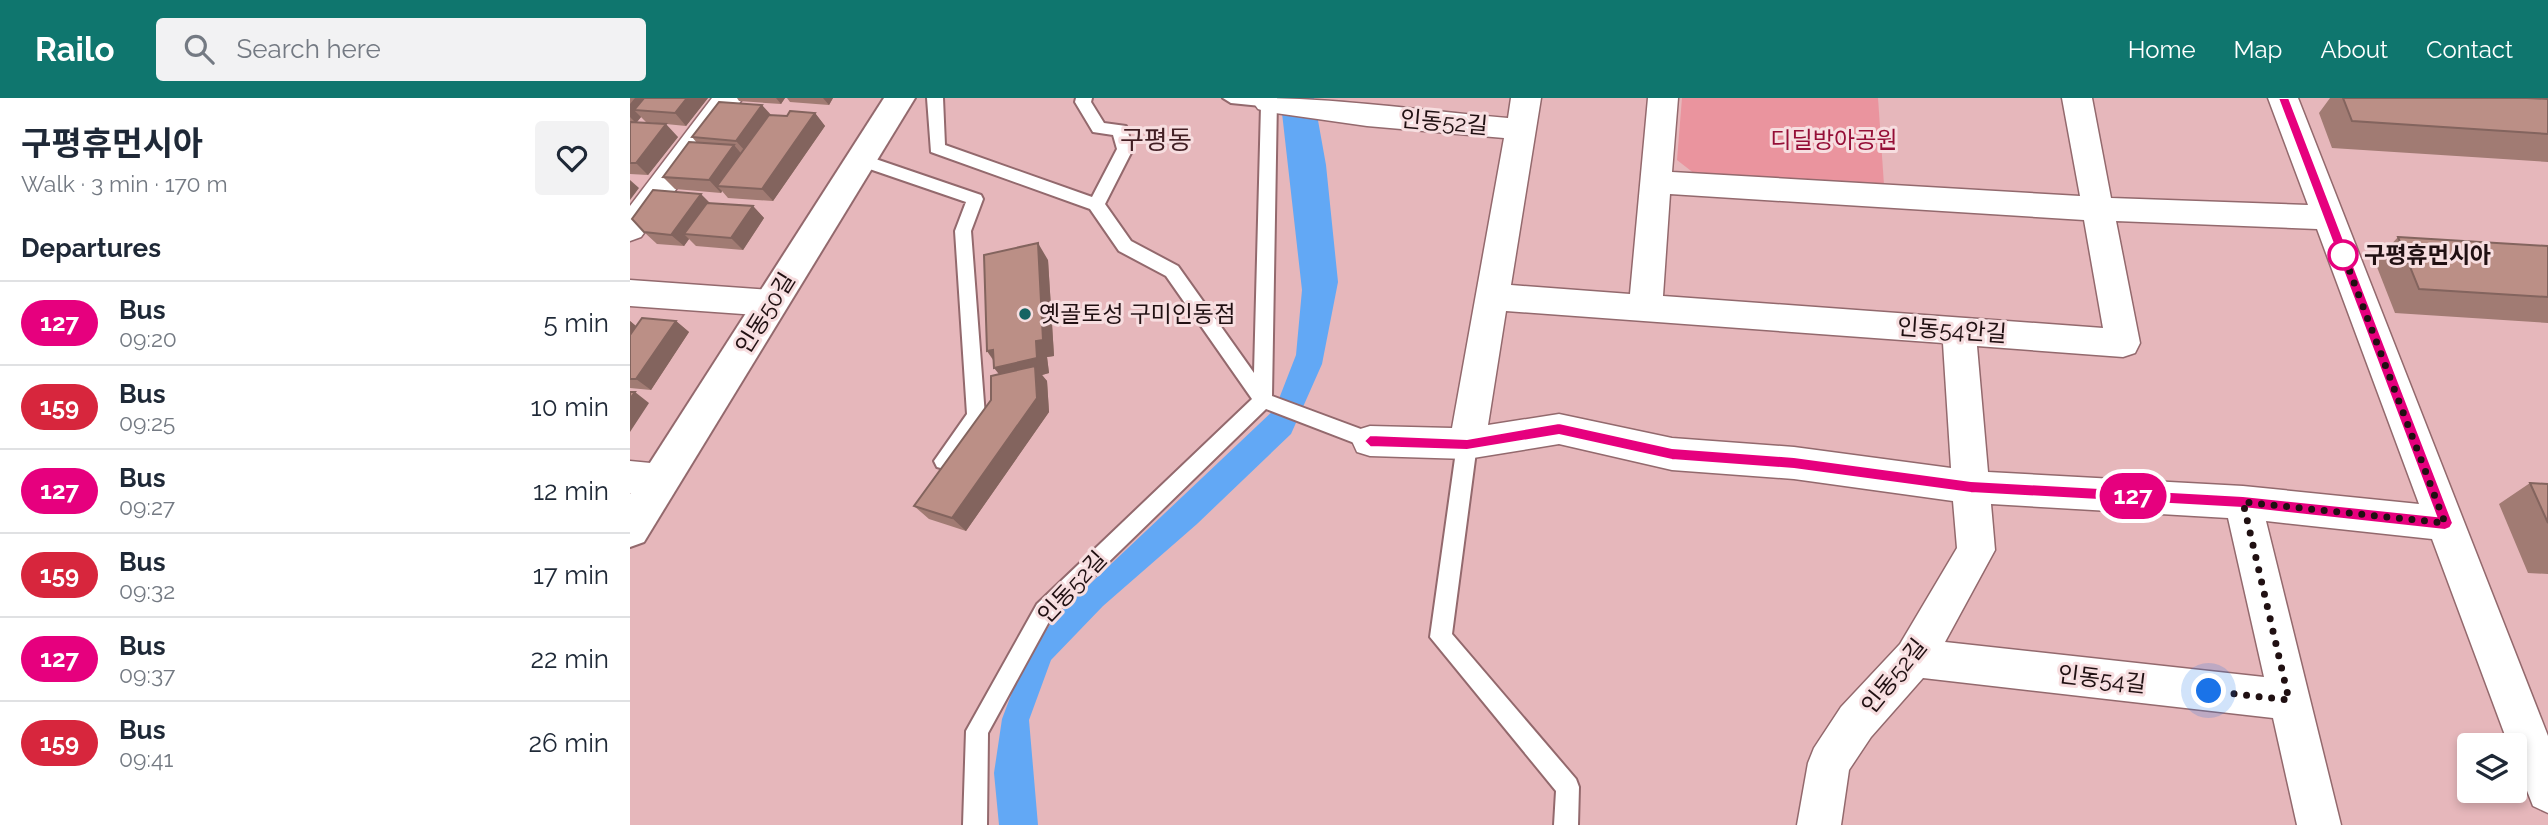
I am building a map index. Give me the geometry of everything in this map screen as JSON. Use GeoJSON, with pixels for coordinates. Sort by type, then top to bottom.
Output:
{"type":"FeatureCollection","features":[{"type":"Feature","properties":{"kind":"street"},"geometry":{"type":"LineString","coordinates":[[630,229],[728,98]]}},
{"type":"Feature","properties":{"kind":"street","name":"인동50길"},"geometry":{"type":"LineString","coordinates":[[630,529],[645,479],[771,303],[900,98]]}},
{"type":"Feature","properties":{"kind":"street"},"geometry":{"type":"LineString","coordinates":[[1645,308],[1663,98]]}},
{"type":"Feature","properties":{"kind":"street","name":"인동54안길"},"geometry":{"type":"LineString","coordinates":[[1492,297],[2123,342],[2077,98]]}},
{"type":"Feature","properties":{"kind":"street"},"geometry":{"type":"LineString","coordinates":[[2283,98],[2548,791]]}},
{"type":"Feature","properties":{"kind":"street","name":"인동52길"},"geometry":{"type":"LineString","coordinates":[[1269,100],[1367,116],[1523,113]]}},
{"type":"Feature","properties":{"kind":"street"},"geometry":{"type":"LineString","coordinates":[[1467,444],[1523,113]]}},
{"type":"Feature","properties":{"kind":"street"},"geometry":{"type":"LineString","coordinates":[[1655,182],[2098,209],[2329,218]]}},
{"type":"Feature","properties":{"kind":"street"},"geometry":{"type":"LineString","coordinates":[[630,293],[771,303]]}},
{"type":"Feature","properties":{"kind":"street"},"geometry":{"type":"LineString","coordinates":[[1959,331],[1971,487]]}},
{"type":"Feature","properties":{"kind":"street"},"geometry":{"type":"LineString","coordinates":[[1370,441],[1467,444],[1559,429],[1672,454],[1794,463],[1971,487],[2243,502],[2445,523]]}},
{"type":"Feature","properties":{"kind":"street","name":"인동52길"},"geometry":{"type":"LineString","coordinates":[[1819,825],[1829,763],[1856,722],[1914,657],[1976,550],[1971,487]]}},
{"type":"Feature","properties":{"kind":"street"},"geometry":{"type":"LineString","coordinates":[[2243,502],[2319,825]]}},
{"type":"Feature","properties":{"kind":"street","name":"인동54길"},"geometry":{"type":"LineString","coordinates":[[1914,657],[2289,700]]}},
{"type":"Feature","properties":{"kind":"lane"},"geometry":{"type":"LineString","coordinates":[[935,98],[937,148],[1096,205],[1125,246],[1172,271],[1263,400],[1370,441]]}},
{"type":"Feature","properties":{"kind":"lane"},"geometry":{"type":"LineString","coordinates":[[1084,98],[1083,102],[1099,128],[1120,130],[1125,149],[1096,205]]}},
{"type":"Feature","properties":{"kind":"lane"},"geometry":{"type":"LineString","coordinates":[[1231,98],[1269,100],[1263,400]]}},
{"type":"Feature","properties":{"kind":"lane"},"geometry":{"type":"LineString","coordinates":[[861,160],[975,199],[963,231],[976,416],[944,461]]}},
{"type":"Feature","properties":{"kind":"lane","name":"인동52길"},"geometry":{"type":"LineString","coordinates":[[975,825],[977,731],[1044,611],[1263,400]]}},
{"type":"Feature","properties":{"kind":"lane"},"geometry":{"type":"LineString","coordinates":[[1467,444],[1441,637],[1568,788],[1566,825]]}},
{"type":"Feature","properties":{"kind":"green space","name":"디딜방아공원"},"geometry":{"type":"Polygon","coordinates":[[[1682,98],[1878,98],[1884,185],[1695,174],[1677,160],[1682,98]]]}},
{"type":"Feature","properties":{"kind":"water"},"geometry":{"type":"Polygon","coordinates":[[[1283,98],[1314,98],[1326,165],[1338,282],[1322,364],[1291,434],[1197,524],[1103,606],[1051,660],[1029,720],[1038,825],[999,825],[994,773],[1002,719],[1022,666],[1055,617],[1275,409],[1296,355],[1302,290],[1282,113],[1283,98]]]}},
{"type":"Feature","properties":{"kind":"building"},"geometry":{"type":"Polygon","coordinates":[[[644,98],[687,98],[675,113],[634,110],[644,98]]]}},
{"type":"Feature","properties":{"kind":"building"},"geometry":{"type":"Polygon","coordinates":[[[2343,98],[2548,99],[2548,134],[2352,121],[2343,98]]]}},
{"type":"Feature","properties":{"kind":"building"},"geometry":{"type":"Polygon","coordinates":[[[719,102],[762,105],[736,141],[692,137],[719,102]]]}},
{"type":"Feature","properties":{"kind":"building"},"geometry":{"type":"Polygon","coordinates":[[[790,111],[815,113],[762,189],[717,186],[769,115],[787,116],[790,111]]]}},
{"type":"Feature","properties":{"kind":"building"},"geometry":{"type":"Polygon","coordinates":[[[630,122],[666,124],[636,163],[630,163],[630,122]]]}},
{"type":"Feature","properties":{"kind":"building"},"geometry":{"type":"Polygon","coordinates":[[[689,142],[734,145],[709,180],[663,177],[689,142]]]}},
{"type":"Feature","properties":{"kind":"building"},"geometry":{"type":"Polygon","coordinates":[[[653,190],[701,194],[671,235],[644,232],[632,219],[653,190]]]}},
{"type":"Feature","properties":{"kind":"building"},"geometry":{"type":"Polygon","coordinates":[[[707,203],[753,206],[731,238],[684,234],[707,203]]]}},
{"type":"Feature","properties":{"kind":"building"},"geometry":{"type":"Polygon","coordinates":[[[2398,237],[2548,246],[2548,297],[2419,289],[2398,237]]]}},
{"type":"Feature","properties":{"kind":"building","name":"옛골토성 구미인동점"},"geometry":{"type":"Polygon","coordinates":[[[1038,243],[1043,340],[1036,341],[1037,358],[994,368],[993,350],[987,351],[984,255],[1038,243]]]}},
{"type":"Feature","properties":{"kind":"building"},"geometry":{"type":"Polygon","coordinates":[[[642,318],[676,321],[636,379],[630,379],[630,335],[642,318]]]}},
{"type":"Feature","properties":{"kind":"building"},"geometry":{"type":"Polygon","coordinates":[[[1035,366],[1037,398],[952,518],[914,506],[991,400],[991,376],[1035,366]]]}},
{"type":"Feature","properties":{"kind":"building"},"geometry":{"type":"Polygon","coordinates":[[[2530,483],[2548,484],[2548,523],[2530,483]]]}},
{"type":"Feature","properties":{"kind":"bus line","name":"127"},"geometry":{"type":"LineString","coordinates":[[1370,441],[1467,444],[1559,429],[1672,454],[1794,463],[1971,487],[2243,502],[2445,523],[2283,98]]}},
{"type":"Feature","properties":{"kind":"place","name":"구평휴먼시아"},"geometry":{"type":"Point","coordinates":[2343,255]}},
{"type":"Feature","properties":{"kind":"place","name":"옛골토성 구미인동점"},"geometry":{"type":"Point","coordinates":[1025,314]}},
{"type":"Feature","properties":{"kind":"district","name":"구평동"},"geometry":{"type":"Point","coordinates":[1156,140]}},
{"type":"Feature","properties":{"kind":"route"},"geometry":{"type":"LineString","coordinates":[[2209,691],[2289,700],[2243,502],[2445,523],[2339,243],[2343,255]]}}]}
